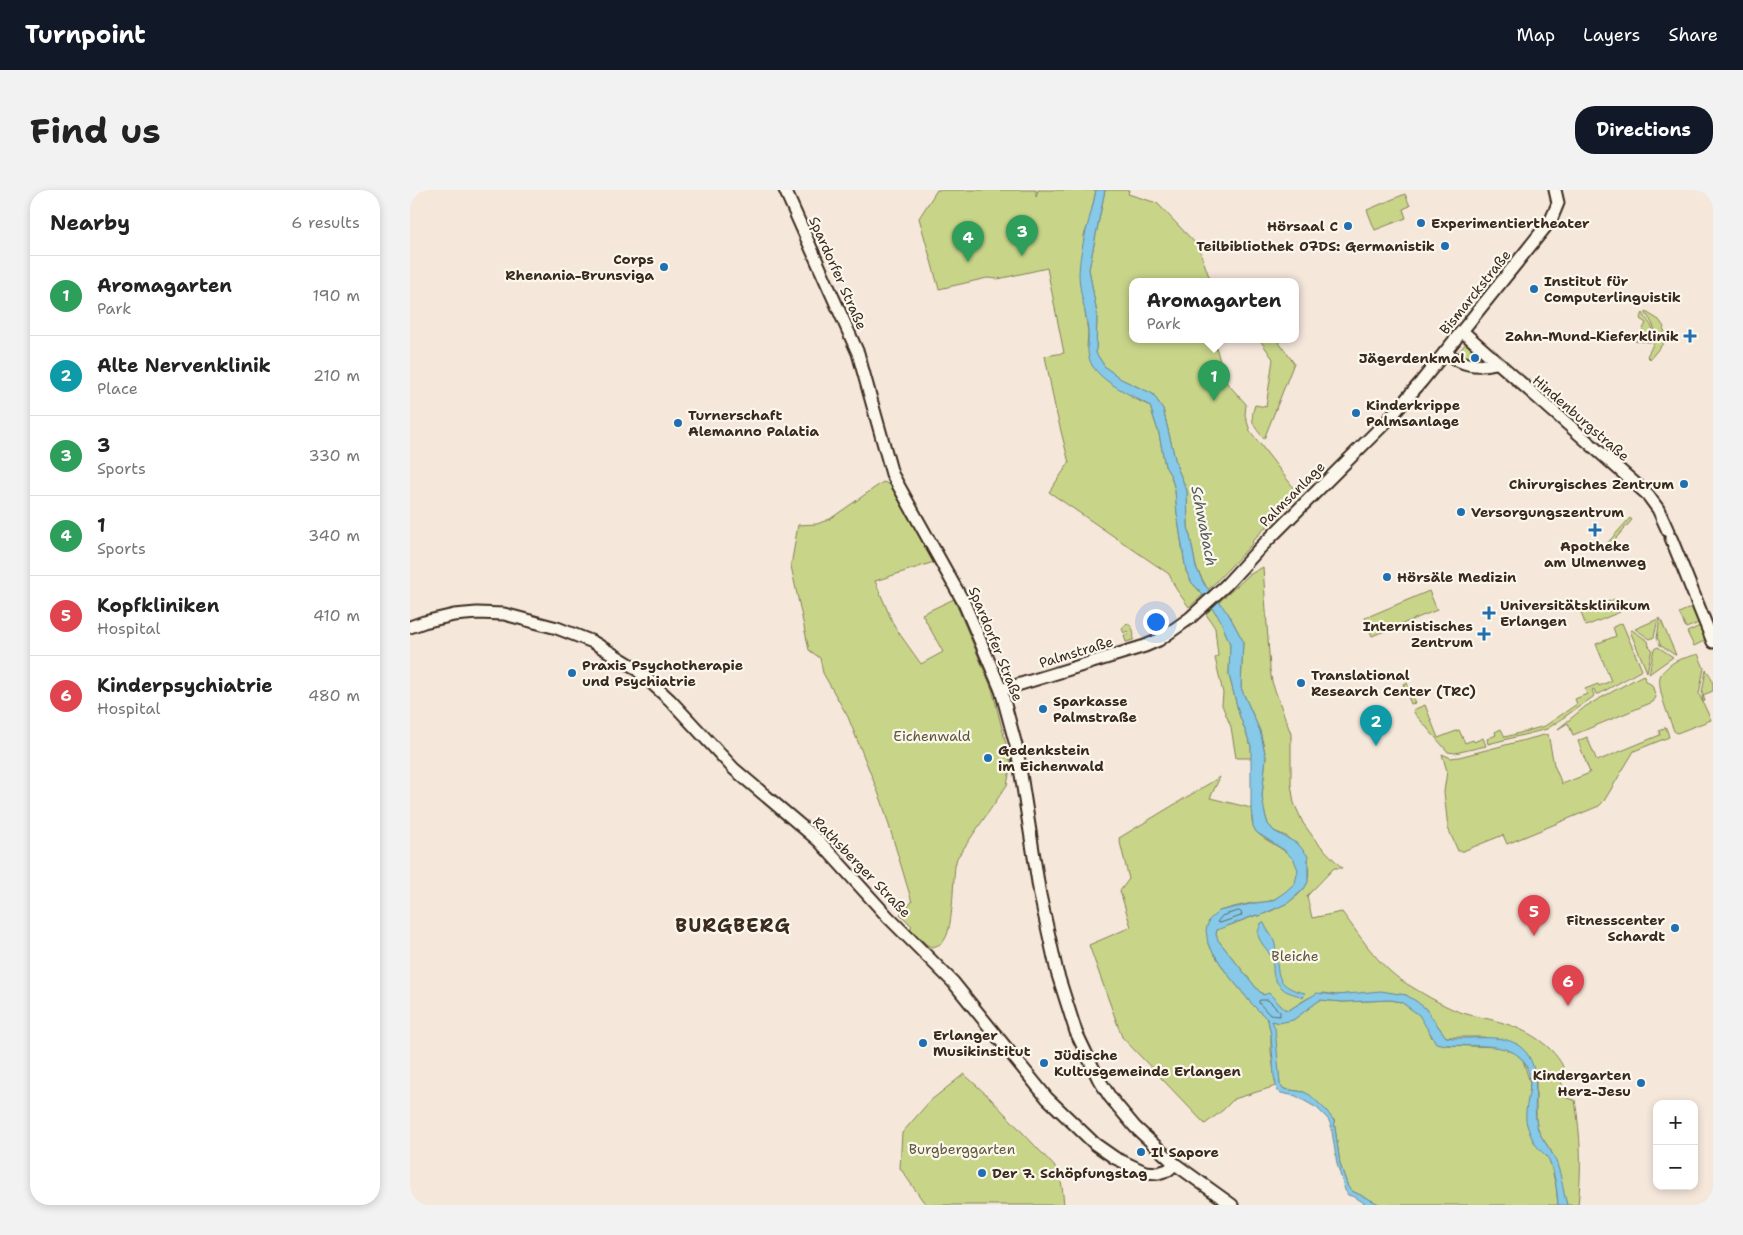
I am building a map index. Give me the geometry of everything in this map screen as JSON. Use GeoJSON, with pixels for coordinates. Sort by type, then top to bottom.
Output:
{"type":"FeatureCollection","features":[{"type":"Feature","properties":{"kind":"street","name":"Spardorfer Straße"},"geometry":{"type":"LineString","coordinates":[[785,190],[858,353],[892,474],[962,599],[1001,690],[1020,767],[1040,895],[1057,972],[1076,1032],[1098,1078],[1110,1097],[1135,1127],[1175,1164],[1232,1205]]}},
{"type":"Feature","properties":{"kind":"street","name":"Bismarckstraße"},"geometry":{"type":"LineString","coordinates":[[1442,356],[1551,220],[1558,204],[1555,190]]}},
{"type":"Feature","properties":{"kind":"street","name":"Hindenburgstraße"},"geometry":{"type":"LineString","coordinates":[[1462,331],[1496,363],[1647,494],[1658,509],[1670,534],[1713,642]]}},
{"type":"Feature","properties":{"kind":"street"},"geometry":{"type":"LineString","coordinates":[[1442,356],[1457,362],[1483,367],[1496,363]]}},
{"type":"Feature","properties":{"kind":"street","name":"Palmsanlage"},"geometry":{"type":"LineString","coordinates":[[1158,640],[1195,613],[1226,585],[1260,548],[1389,419],[1442,356]]}},
{"type":"Feature","properties":{"kind":"street","name":"Rathsberger Straße"},"geometry":{"type":"LineString","coordinates":[[410,627],[454,615],[477,613],[504,614],[557,628],[593,642],[634,667],[670,700],[734,769],[819,841],[888,916],[953,981],[1047,1098],[1095,1144],[1115,1158],[1145,1172],[1158,1173],[1168,1170],[1175,1164]]}},
{"type":"Feature","properties":{"kind":"street","name":"Palmstraße"},"geometry":{"type":"LineString","coordinates":[[1001,690],[1145,646],[1158,640]]}},
{"type":"Feature","properties":{"kind":"green space"},"geometry":{"type":"Polygon","coordinates":[[[937,190],[1036,190],[1036,197],[1038,190],[1096,190],[1089,223],[1084,235],[1087,347],[1131,397],[1150,406],[1159,434],[1165,466],[1171,476],[1175,490],[1186,571],[1192,583],[1203,595],[1189,607],[1176,589],[1169,574],[1049,492],[1069,463],[1045,356],[1064,353],[1047,268],[998,279],[987,278],[939,289],[919,218],[937,190]]]}},
{"type":"Feature","properties":{"kind":"green space"},"geometry":{"type":"Polygon","coordinates":[[[1105,190],[1129,190],[1128,194],[1157,203],[1198,246],[1210,278],[1129,278],[1129,343],[1215,343],[1226,382],[1246,404],[1245,415],[1250,431],[1293,487],[1292,492],[1298,496],[1253,540],[1252,544],[1208,590],[1196,567],[1188,526],[1187,491],[1177,467],[1163,409],[1153,394],[1121,379],[1105,367],[1096,353],[1097,314],[1089,269],[1105,190]]]}},
{"type":"Feature","properties":{"kind":"green space"},"geometry":{"type":"Polygon","coordinates":[[[1405,194],[1410,206],[1403,209],[1406,218],[1375,230],[1367,210],[1405,194]]]}},
{"type":"Feature","properties":{"kind":"green space"},"geometry":{"type":"Polygon","coordinates":[[[1646,312],[1659,320],[1664,327],[1665,331],[1662,336],[1666,340],[1650,359],[1647,356],[1655,339],[1655,330],[1646,312]]]}},
{"type":"Feature","properties":{"kind":"green space"},"geometry":{"type":"Polygon","coordinates":[[[1643,313],[1653,329],[1651,342],[1635,341],[1631,340],[1632,338],[1637,341],[1646,323],[1640,319],[1643,313]]]}},
{"type":"Feature","properties":{"kind":"green space"},"geometry":{"type":"Polygon","coordinates":[[[1262,343],[1279,343],[1294,363],[1264,439],[1255,427],[1252,416],[1255,405],[1266,407],[1273,359],[1262,343]]]}},
{"type":"Feature","properties":{"kind":"green space"},"geometry":{"type":"Polygon","coordinates":[[[1466,343],[1484,359],[1480,364],[1457,354],[1466,343]]]}},
{"type":"Feature","properties":{"kind":"green space","name":"Eichenwald"},"geometry":{"type":"Polygon","coordinates":[[[883,482],[891,485],[934,562],[875,581],[894,626],[921,664],[943,652],[922,614],[954,599],[992,689],[1011,764],[1007,785],[957,858],[948,933],[942,942],[932,947],[927,945],[910,928],[912,926],[900,914],[912,902],[882,802],[848,717],[823,673],[820,658],[809,650],[791,566],[798,525],[817,524],[830,519],[883,482]]]}},
{"type":"Feature","properties":{"kind":"green space"},"geometry":{"type":"Polygon","coordinates":[[[1630,518],[1632,520],[1608,547],[1602,551],[1602,549],[1630,518]]]}},
{"type":"Feature","properties":{"kind":"green space","name":"Bleiche"},"geometry":{"type":"Polygon","coordinates":[[[1263,567],[1270,669],[1272,682],[1291,734],[1291,784],[1294,803],[1303,823],[1316,841],[1342,868],[1334,868],[1307,896],[1312,918],[1342,912],[1373,954],[1401,980],[1430,998],[1457,1011],[1519,1029],[1538,1039],[1554,1053],[1565,1071],[1559,1074],[1566,1098],[1575,1100],[1580,1152],[1578,1205],[1567,1205],[1551,1151],[1539,1133],[1536,1121],[1536,1077],[1529,1058],[1517,1044],[1483,1037],[1446,1037],[1425,1008],[1406,995],[1381,992],[1336,995],[1324,993],[1308,998],[1289,1010],[1284,1009],[1258,990],[1218,940],[1217,930],[1257,915],[1265,914],[1293,899],[1304,889],[1308,877],[1308,856],[1286,836],[1274,831],[1268,824],[1262,796],[1266,757],[1260,731],[1241,688],[1243,641],[1228,613],[1218,603],[1249,575],[1263,567]]]}},
{"type":"Feature","properties":{"kind":"green space"},"geometry":{"type":"Polygon","coordinates":[[[1429,591],[1437,610],[1372,636],[1365,618],[1429,591]]]}},
{"type":"Feature","properties":{"kind":"green space"},"geometry":{"type":"Polygon","coordinates":[[[1615,599],[1620,612],[1586,626],[1581,613],[1615,599]]]}},
{"type":"Feature","properties":{"kind":"green space"},"geometry":{"type":"Polygon","coordinates":[[[1692,607],[1699,623],[1686,628],[1679,613],[1692,607]]]}},
{"type":"Feature","properties":{"kind":"green space"},"geometry":{"type":"Polygon","coordinates":[[[1212,608],[1220,619],[1230,644],[1229,675],[1239,714],[1251,746],[1252,758],[1236,758],[1231,727],[1222,705],[1223,693],[1215,658],[1218,656],[1215,628],[1206,614],[1212,608]]]}},
{"type":"Feature","properties":{"kind":"green space"},"geometry":{"type":"Polygon","coordinates":[[[1660,618],[1676,655],[1660,645],[1657,638],[1660,618]]]}},
{"type":"Feature","properties":{"kind":"green space"},"geometry":{"type":"Polygon","coordinates":[[[1658,619],[1654,637],[1650,639],[1635,629],[1658,619]]]}},
{"type":"Feature","properties":{"kind":"green space"},"geometry":{"type":"Polygon","coordinates":[[[1127,623],[1132,628],[1134,635],[1133,640],[1126,642],[1124,635],[1129,633],[1127,631],[1124,633],[1122,629],[1127,623]]]}},
{"type":"Feature","properties":{"kind":"green space"},"geometry":{"type":"Polygon","coordinates":[[[1622,623],[1642,670],[1599,694],[1596,694],[1594,689],[1592,690],[1593,697],[1547,729],[1488,744],[1487,739],[1496,735],[1495,732],[1501,729],[1505,737],[1545,726],[1577,704],[1575,699],[1587,694],[1585,689],[1611,681],[1596,644],[1616,636],[1613,627],[1622,623]]]}},
{"type":"Feature","properties":{"kind":"green space"},"geometry":{"type":"Polygon","coordinates":[[[1700,626],[1706,640],[1694,646],[1687,632],[1700,626]]]}},
{"type":"Feature","properties":{"kind":"green space"},"geometry":{"type":"Polygon","coordinates":[[[1632,630],[1648,641],[1652,649],[1647,672],[1630,631],[1632,630]]]}},
{"type":"Feature","properties":{"kind":"green space"},"geometry":{"type":"Polygon","coordinates":[[[1658,647],[1673,657],[1649,674],[1654,649],[1658,647]]]}},
{"type":"Feature","properties":{"kind":"green space"},"geometry":{"type":"Polygon","coordinates":[[[1698,654],[1704,668],[1699,694],[1711,720],[1677,733],[1674,731],[1661,694],[1661,674],[1676,661],[1698,654]]]}},
{"type":"Feature","properties":{"kind":"green space"},"geometry":{"type":"Polygon","coordinates":[[[1706,670],[1712,680],[1713,691],[1703,695],[1705,701],[1703,702],[1702,693],[1706,670]]]}},
{"type":"Feature","properties":{"kind":"green space"},"geometry":{"type":"Polygon","coordinates":[[[1643,675],[1647,682],[1652,685],[1656,697],[1653,702],[1573,735],[1568,723],[1558,729],[1586,706],[1643,675]]]}},
{"type":"Feature","properties":{"kind":"green space"},"geometry":{"type":"Polygon","coordinates":[[[1407,683],[1415,703],[1411,704],[1403,684],[1407,683]]]}},
{"type":"Feature","properties":{"kind":"green space"},"geometry":{"type":"Polygon","coordinates":[[[1425,705],[1438,738],[1459,730],[1465,743],[1483,738],[1486,746],[1455,753],[1448,752],[1413,710],[1425,705]]]}},
{"type":"Feature","properties":{"kind":"green space"},"geometry":{"type":"Polygon","coordinates":[[[1666,727],[1669,737],[1634,751],[1604,801],[1599,806],[1507,844],[1503,835],[1463,851],[1458,851],[1448,828],[1444,792],[1447,771],[1442,754],[1451,758],[1459,757],[1548,734],[1554,765],[1562,784],[1590,773],[1578,741],[1587,737],[1597,761],[1660,735],[1659,731],[1666,727]]]}},
{"type":"Feature","properties":{"kind":"green space"},"geometry":{"type":"Polygon","coordinates":[[[1220,777],[1210,798],[1251,808],[1252,823],[1256,831],[1292,857],[1297,864],[1298,872],[1292,887],[1275,899],[1219,911],[1208,944],[1225,971],[1251,1003],[1268,1020],[1276,1086],[1234,1099],[1205,1124],[1122,1037],[1089,945],[1131,927],[1120,891],[1129,879],[1119,838],[1220,777]]]}},
{"type":"Feature","properties":{"kind":"green space"},"geometry":{"type":"Polygon","coordinates":[[[1320,1000],[1343,1002],[1391,1000],[1401,1002],[1419,1014],[1432,1038],[1444,1045],[1499,1047],[1515,1053],[1523,1060],[1530,1083],[1527,1124],[1533,1140],[1549,1158],[1556,1186],[1558,1205],[1381,1205],[1352,1191],[1348,1187],[1340,1164],[1334,1120],[1304,1092],[1284,1089],[1280,1084],[1272,1020],[1293,1020],[1320,1000]]]}},
{"type":"Feature","properties":{"kind":"green space","name":"Burgberggarten"},"geometry":{"type":"Polygon","coordinates":[[[964,1074],[990,1098],[1056,1168],[1062,1186],[1064,1204],[928,1205],[923,1201],[900,1168],[902,1133],[930,1101],[964,1074]]]}},
{"type":"Feature","properties":{"kind":"water"},"geometry":{"type":"Polygon","coordinates":[[[1096,190],[1105,190],[1089,269],[1097,314],[1096,353],[1105,367],[1121,379],[1153,394],[1163,409],[1177,467],[1187,491],[1188,526],[1196,567],[1204,584],[1228,613],[1243,641],[1241,688],[1260,731],[1266,757],[1262,796],[1268,824],[1274,831],[1298,844],[1308,856],[1308,882],[1304,889],[1288,903],[1259,916],[1256,915],[1217,930],[1218,940],[1258,990],[1263,995],[1269,993],[1284,1009],[1289,1010],[1317,993],[1336,995],[1381,991],[1406,995],[1416,1001],[1425,1008],[1446,1037],[1502,1039],[1518,1045],[1531,1060],[1535,1080],[1537,1126],[1557,1164],[1567,1205],[1558,1205],[1553,1171],[1549,1160],[1535,1144],[1527,1125],[1526,1115],[1530,1083],[1527,1067],[1519,1056],[1508,1050],[1494,1047],[1436,1043],[1419,1015],[1401,1002],[1391,1000],[1343,1002],[1320,1000],[1293,1020],[1279,1023],[1272,1021],[1275,1028],[1280,1084],[1284,1089],[1304,1092],[1310,1095],[1326,1110],[1334,1121],[1340,1164],[1348,1187],[1352,1191],[1381,1205],[1367,1205],[1348,1195],[1337,1164],[1331,1125],[1328,1119],[1317,1108],[1296,1096],[1281,1093],[1277,1090],[1268,1020],[1251,1003],[1225,971],[1208,944],[1206,930],[1209,920],[1219,911],[1272,901],[1295,883],[1298,870],[1294,860],[1284,850],[1256,832],[1253,826],[1251,808],[1251,746],[1239,714],[1229,675],[1230,644],[1220,619],[1192,583],[1186,571],[1175,490],[1171,476],[1165,466],[1159,434],[1150,406],[1105,379],[1093,367],[1089,358],[1088,330],[1079,273],[1081,252],[1096,190]]]}},
{"type":"Feature","properties":{"kind":"water"},"geometry":{"type":"Polygon","coordinates":[[[1261,923],[1264,923],[1274,942],[1279,976],[1287,986],[1305,993],[1303,998],[1285,991],[1278,984],[1273,973],[1271,957],[1259,937],[1258,933],[1261,923]]]}},
{"type":"Feature","properties":{"kind":"place","name":"Experimentiertheater"},"geometry":{"type":"Point","coordinates":[1421,223]}},
{"type":"Feature","properties":{"kind":"place","name":"Hörsaal C"},"geometry":{"type":"Point","coordinates":[1348,226]}},
{"type":"Feature","properties":{"kind":"place","name":"Teilbibliothek 07DS: Germanistik"},"geometry":{"type":"Point","coordinates":[1445,246]}},
{"type":"Feature","properties":{"kind":"place","name":"3"},"geometry":{"type":"Point","coordinates":[1022,256]}},
{"type":"Feature","properties":{"kind":"place","name":"1"},"geometry":{"type":"Point","coordinates":[968,262]}},
{"type":"Feature","properties":{"kind":"place","name":"Corps Rhenania-Brunsviga"},"geometry":{"type":"Point","coordinates":[664,267]}},
{"type":"Feature","properties":{"kind":"place","name":"Institut für Computerlinguistik"},"geometry":{"type":"Point","coordinates":[1534,289]}},
{"type":"Feature","properties":{"kind":"place","name":"Zahn-Mund-Kieferklinik"},"geometry":{"type":"Point","coordinates":[1690,336]}},
{"type":"Feature","properties":{"kind":"place","name":"Jägerdenkmal"},"geometry":{"type":"Point","coordinates":[1475,358]}},
{"type":"Feature","properties":{"kind":"place","name":"Aromagarten"},"geometry":{"type":"Point","coordinates":[1214,401]}},
{"type":"Feature","properties":{"kind":"place","name":"Kinderkrippe Palmsanlage"},"geometry":{"type":"Point","coordinates":[1356,413]}},
{"type":"Feature","properties":{"kind":"place","name":"Turnerschaft Alemanno Palatia"},"geometry":{"type":"Point","coordinates":[678,423]}},
{"type":"Feature","properties":{"kind":"place","name":"Chirurgisches Zentrum"},"geometry":{"type":"Point","coordinates":[1684,484]}},
{"type":"Feature","properties":{"kind":"place","name":"Versorgungszentrum"},"geometry":{"type":"Point","coordinates":[1461,512]}},
{"type":"Feature","properties":{"kind":"place","name":"Apotheke am Ulmenweg"},"geometry":{"type":"Point","coordinates":[1595,530]}},
{"type":"Feature","properties":{"kind":"place","name":"Hörsäle Medizin"},"geometry":{"type":"Point","coordinates":[1387,577]}},
{"type":"Feature","properties":{"kind":"place","name":"Universitätsklinikum Erlangen"},"geometry":{"type":"Point","coordinates":[1489,613]}},
{"type":"Feature","properties":{"kind":"place","name":"Internistisches Zentrum"},"geometry":{"type":"Point","coordinates":[1484,634]}},
{"type":"Feature","properties":{"kind":"place","name":"Praxis Psychotherapie und Psychiatrie"},"geometry":{"type":"Point","coordinates":[572,673]}},
{"type":"Feature","properties":{"kind":"place","name":"Translational Research Center (TRC)"},"geometry":{"type":"Point","coordinates":[1301,683]}},
{"type":"Feature","properties":{"kind":"place","name":"Sparkasse Palmstraße"},"geometry":{"type":"Point","coordinates":[1043,709]}},
{"type":"Feature","properties":{"kind":"place","name":"Alte Nervenklinik"},"geometry":{"type":"Point","coordinates":[1376,746]}},
{"type":"Feature","properties":{"kind":"place","name":"Gedenkstein im Eichenwald"},"geometry":{"type":"Point","coordinates":[988,758]}},
{"type":"Feature","properties":{"kind":"place","name":"Fitnesscenter Schardt"},"geometry":{"type":"Point","coordinates":[1675,928]}},
{"type":"Feature","properties":{"kind":"place","name":"Kopfkliniken"},"geometry":{"type":"Point","coordinates":[1534,936]}},
{"type":"Feature","properties":{"kind":"place","name":"Kinderpsychiatrie"},"geometry":{"type":"Point","coordinates":[1568,1006]}},
{"type":"Feature","properties":{"kind":"place","name":"Erlanger Musikinstitut"},"geometry":{"type":"Point","coordinates":[923,1043]}},
{"type":"Feature","properties":{"kind":"place","name":"Jüdische Kultusgemeinde Erlangen"},"geometry":{"type":"Point","coordinates":[1044,1063]}},
{"type":"Feature","properties":{"kind":"place","name":"Kindergarten Herz-Jesu"},"geometry":{"type":"Point","coordinates":[1641,1083]}},
{"type":"Feature","properties":{"kind":"place","name":"Il Sapore"},"geometry":{"type":"Point","coordinates":[1141,1152]}},
{"type":"Feature","properties":{"kind":"place","name":"Der 7. Schöpfungstag"},"geometry":{"type":"Point","coordinates":[982,1173]}},
{"type":"Feature","properties":{"kind":"district","name":"BURGBERG"},"geometry":{"type":"Point","coordinates":[733,925]}},
{"type":"Feature","properties":{"kind":"water label","name":"Schwabach"},"geometry":{"type":"Point","coordinates":[1204,526]}}]}
